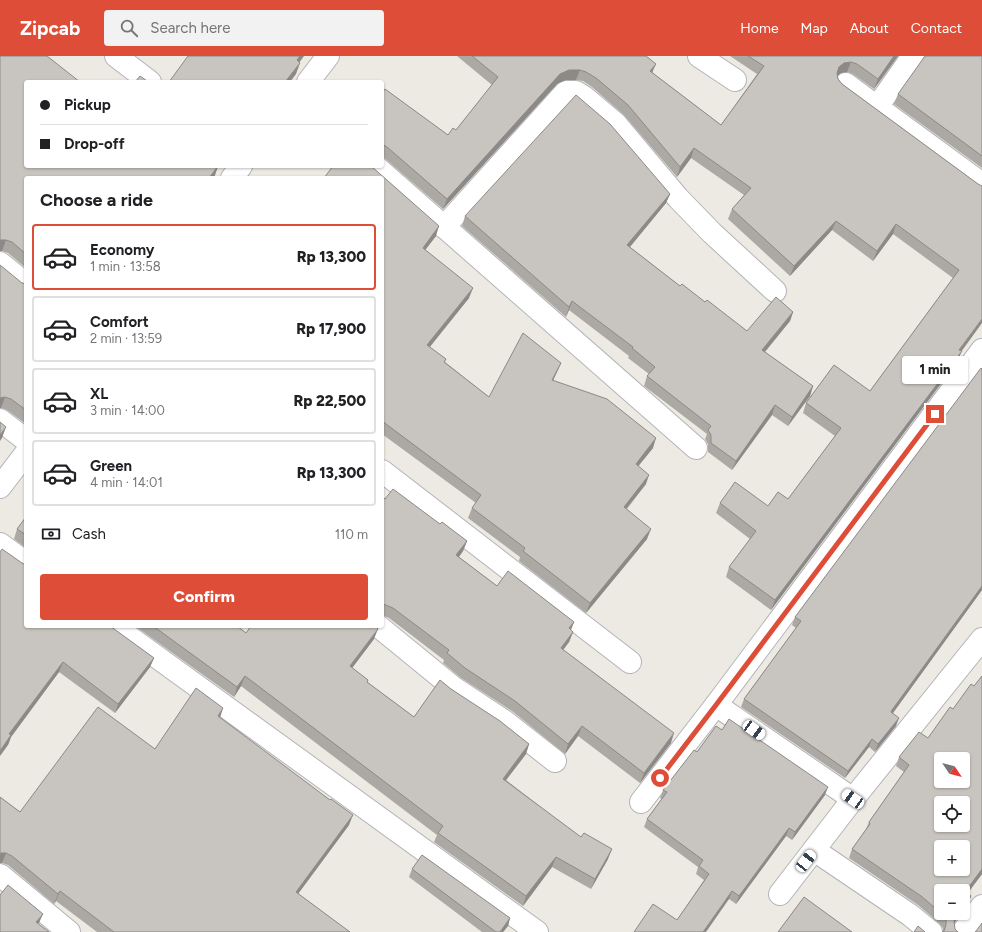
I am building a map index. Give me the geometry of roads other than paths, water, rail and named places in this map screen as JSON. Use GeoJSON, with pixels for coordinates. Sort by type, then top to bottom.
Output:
{"type":"FeatureCollection","features":[{"type":"Feature","properties":{"kind":"street"},"geometry":{"type":"LineString","coordinates":[[116,56],[147,80]]}},
{"type":"Feature","properties":{"kind":"street"},"geometry":{"type":"LineString","coordinates":[[310,80],[328,56]]}},
{"type":"Feature","properties":{"kind":"street"},"geometry":{"type":"LineString","coordinates":[[699,56],[735,80]]}},
{"type":"Feature","properties":{"kind":"street"},"geometry":{"type":"LineString","coordinates":[[877,107],[913,56]]}},
{"type":"Feature","properties":{"kind":"street"},"geometry":{"type":"LineString","coordinates":[[846,84],[982,184]]}},
{"type":"Feature","properties":{"kind":"street"},"geometry":{"type":"LineString","coordinates":[[444,227],[566,92],[576,92],[616,124],[688,208],[712,233],[776,291]]}},
{"type":"Feature","properties":{"kind":"street"},"geometry":{"type":"LineString","coordinates":[[377,168],[696,448]]}},
{"type":"Feature","properties":{"kind":"street"},"geometry":{"type":"LineString","coordinates":[[0,263],[24,282]]}},
{"type":"Feature","properties":{"kind":"street"},"geometry":{"type":"LineString","coordinates":[[641,802],[716,705],[982,350]]}},
{"type":"Feature","properties":{"kind":"street"},"geometry":{"type":"LineString","coordinates":[[0,420],[24,438]]}},
{"type":"Feature","properties":{"kind":"street"},"geometry":{"type":"LineString","coordinates":[[0,487],[24,456]]}},
{"type":"Feature","properties":{"kind":"street"},"geometry":{"type":"LineString","coordinates":[[384,473],[630,662]]}},
{"type":"Feature","properties":{"kind":"street"},"geometry":{"type":"LineString","coordinates":[[0,544],[24,562]]}},
{"type":"Feature","properties":{"kind":"street"},"geometry":{"type":"LineString","coordinates":[[117,628],[537,932]]}},
{"type":"Feature","properties":{"kind":"street"},"geometry":{"type":"LineString","coordinates":[[380,628],[454,688],[504,721],[555,761]]}},
{"type":"Feature","properties":{"kind":"street"},"geometry":{"type":"LineString","coordinates":[[780,894],[853,799],[982,639]]}},
{"type":"Feature","properties":{"kind":"street"},"geometry":{"type":"LineString","coordinates":[[716,705],[853,799]]}},
{"type":"Feature","properties":{"kind":"street"},"geometry":{"type":"LineString","coordinates":[[814,850],[910,915],[931,932]]}},
{"type":"Feature","properties":{"kind":"street"},"geometry":{"type":"LineString","coordinates":[[0,875],[69,932]]}},
{"type":"Feature","properties":{"kind":"street"},"geometry":{"type":"LineString","coordinates":[[963,932],[982,906]]}}]}
